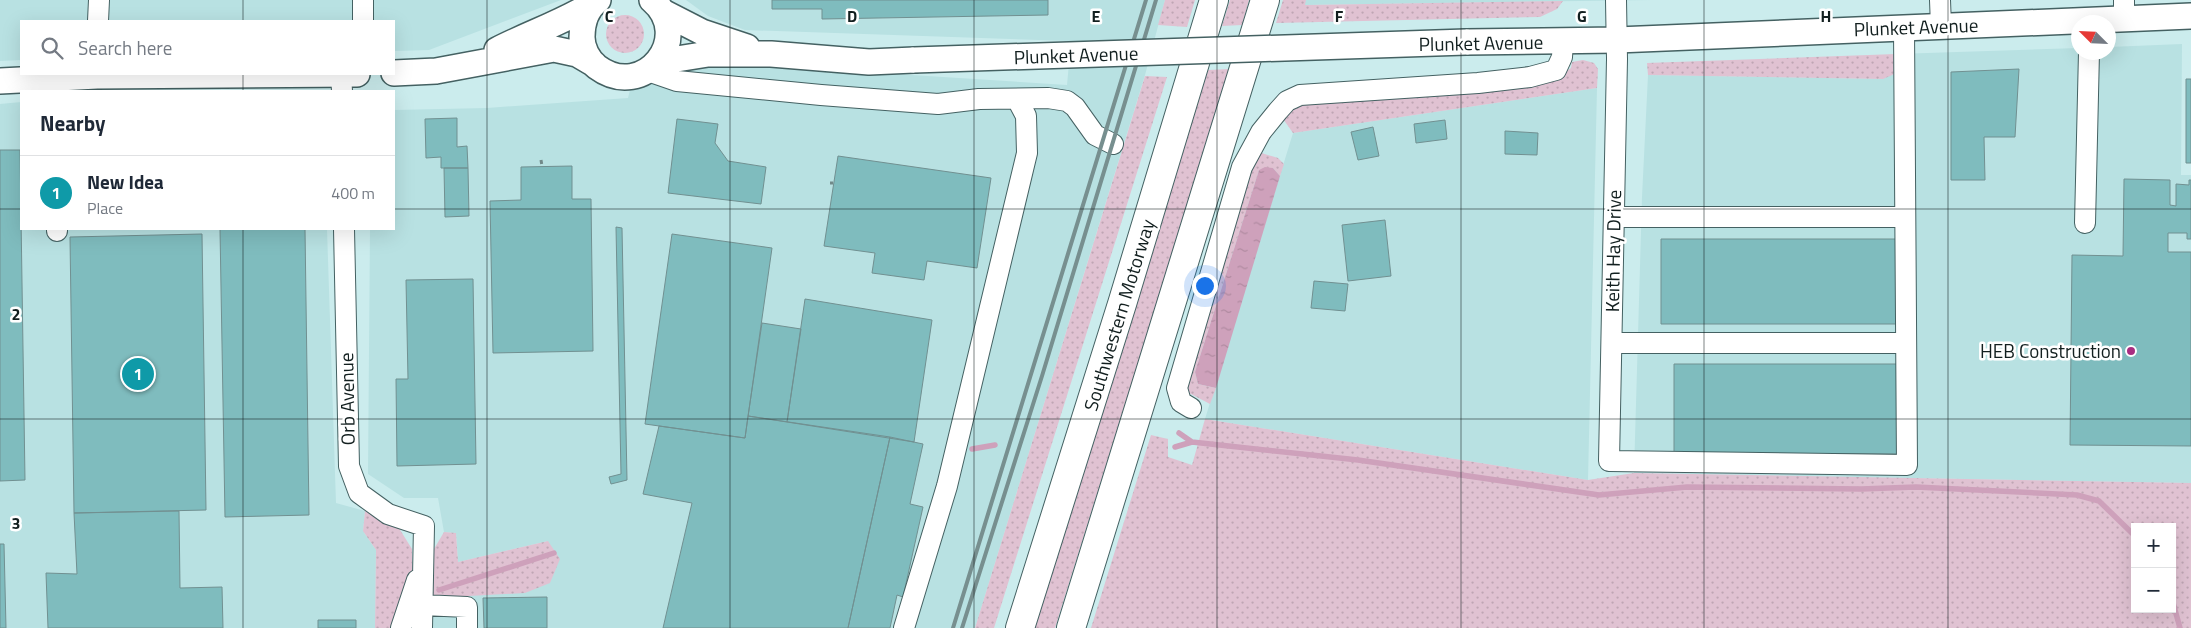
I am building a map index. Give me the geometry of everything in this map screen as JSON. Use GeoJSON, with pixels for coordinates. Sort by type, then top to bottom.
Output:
{"type":"FeatureCollection","features":[{"type":"Feature","properties":{"kind":"highway","name":"Southwestern Motorway"},"geometry":{"type":"LineString","coordinates":[[1020,628],[1122,304],[1214,0]]}},
{"type":"Feature","properties":{"kind":"highway"},"geometry":{"type":"LineString","coordinates":[[1071,628],[1265,0]]}},
{"type":"Feature","properties":{"kind":"main road"},"geometry":{"type":"LineString","coordinates":[[471,63],[523,36],[571,17],[596,1]]}},
{"type":"Feature","properties":{"kind":"main road"},"geometry":{"type":"LineString","coordinates":[[594,64],[586,53],[582,40],[582,26],[586,14],[596,1]]}},
{"type":"Feature","properties":{"kind":"main road","name":"Plunket Avenue"},"geometry":{"type":"LineString","coordinates":[[657,4],[702,32],[771,54]]}},
{"type":"Feature","properties":{"kind":"main road"},"geometry":{"type":"LineString","coordinates":[[653,66],[665,50],[668,38],[667,24],[657,4]]}},
{"type":"Feature","properties":{"kind":"main road","name":"Plunket Avenue"},"geometry":{"type":"LineString","coordinates":[[2107,15],[2124,9],[2191,16]]}},
{"type":"Feature","properties":{"kind":"main road","name":"Plunket Avenue"},"geometry":{"type":"LineString","coordinates":[[594,64],[606,73],[620,77],[634,76],[653,66],[708,54],[771,54],[869,62],[1466,42],[1562,42],[2071,22]]}},
{"type":"Feature","properties":{"kind":"main road"},"geometry":{"type":"LineString","coordinates":[[395,73],[436,71],[541,50],[560,49],[577,54],[594,64]]}},
{"type":"Feature","properties":{"kind":"main road"},"geometry":{"type":"LineString","coordinates":[[0,81],[56,84],[97,75]]}},
{"type":"Feature","properties":{"kind":"street"},"geometry":{"type":"LineString","coordinates":[[98,20],[99,0]]}},
{"type":"Feature","properties":{"kind":"street"},"geometry":{"type":"LineString","coordinates":[[363,0],[363,20]]}},
{"type":"Feature","properties":{"kind":"street","name":"Keith Hay Drive"},"geometry":{"type":"LineString","coordinates":[[1616,0],[1617,40],[1609,461],[1907,465],[1906,343]]}},
{"type":"Feature","properties":{"kind":"street"},"geometry":{"type":"LineString","coordinates":[[1940,0],[1941,26]]}},
{"type":"Feature","properties":{"kind":"street"},"geometry":{"type":"LineString","coordinates":[[1612,343],[1906,343],[1904,28]]}},
{"type":"Feature","properties":{"kind":"street"},"geometry":{"type":"LineString","coordinates":[[1191,408],[1181,402],[1177,388],[1242,167],[1262,132],[1287,101],[1300,95],[1530,77],[1556,70],[1562,57],[1562,42]]}},
{"type":"Feature","properties":{"kind":"street"},"geometry":{"type":"LineString","coordinates":[[2085,223],[2089,60]]}},
{"type":"Feature","properties":{"kind":"street"},"geometry":{"type":"LineString","coordinates":[[653,66],[677,81],[777,92],[938,104],[979,99],[1017,98],[1048,98],[1067,101],[1075,107],[1095,136],[1113,144]]}},
{"type":"Feature","properties":{"kind":"street"},"geometry":{"type":"LineString","coordinates":[[341,75],[342,90]]}},
{"type":"Feature","properties":{"kind":"street"},"geometry":{"type":"LineString","coordinates":[[904,628],[947,486],[1026,153],[1026,116],[1017,98]]}},
{"type":"Feature","properties":{"kind":"street"},"geometry":{"type":"LineString","coordinates":[[1614,217],[1905,218]]}},
{"type":"Feature","properties":{"kind":"street","name":"Orb Avenue"},"geometry":{"type":"LineString","coordinates":[[344,230],[349,466],[359,493],[388,514],[424,526],[423,563]]}},
{"type":"Feature","properties":{"kind":"street"},"geometry":{"type":"LineString","coordinates":[[422,628],[423,563]]}},
{"type":"Feature","properties":{"kind":"street"},"geometry":{"type":"LineString","coordinates":[[401,628],[423,563]]}},
{"type":"Feature","properties":{"kind":"street"},"geometry":{"type":"LineString","coordinates":[[422,605],[467,607],[467,628]]}},
{"type":"Feature","properties":{"kind":"path"},"geometry":{"type":"LineString","coordinates":[[541,160],[542,166]]}},
{"type":"Feature","properties":{"kind":"shaded area"},"geometry":{"type":"Polygon","coordinates":[[[0,0],[561,0],[429,50],[395,51],[395,20],[20,20],[20,60],[0,61],[0,0]]]}},
{"type":"Feature","properties":{"kind":"shaded area"},"geometry":{"type":"Polygon","coordinates":[[[686,0],[1165,0],[1145,75],[975,628],[393,628],[401,597],[548,541],[458,562],[456,533],[444,532],[438,498],[404,498],[368,474],[370,230],[395,230],[395,110],[487,108],[628,98],[630,90],[651,84],[678,68],[709,62],[1067,85],[1071,41],[745,30],[708,16],[686,0]]]}},
{"type":"Feature","properties":{"kind":"shaded area"},"geometry":{"type":"Polygon","coordinates":[[[1165,0],[1195,0],[1187,27],[1158,25],[1165,0]]]}},
{"type":"Feature","properties":{"kind":"shaded area"},"geometry":{"type":"Polygon","coordinates":[[[1230,0],[1249,0],[1242,25],[1222,26],[1230,0]]]}},
{"type":"Feature","properties":{"kind":"shaded area"},"geometry":{"type":"Polygon","coordinates":[[[1283,0],[1306,0],[1305,5],[1563,1],[1557,9],[1540,17],[1276,23],[1283,0]]]}},
{"type":"Feature","properties":{"kind":"shaded area"},"geometry":{"type":"Polygon","coordinates":[[[1306,0],[1652,0],[1304,5],[1306,0]]]}},
{"type":"Feature","properties":{"kind":"shaded area"},"geometry":{"type":"Polygon","coordinates":[[[625,15],[638,21],[644,34],[638,47],[625,53],[612,47],[606,34],[612,21],[625,15]]]}},
{"type":"Feature","properties":{"kind":"shaded area"},"geometry":{"type":"Polygon","coordinates":[[[2182,44],[2181,175],[2191,175],[2191,483],[1634,473],[1642,197],[1648,75],[1883,79],[1896,54],[2071,48],[2071,60],[2116,60],[2116,47],[2182,44]]]}},
{"type":"Feature","properties":{"kind":"shaded area"},"geometry":{"type":"Polygon","coordinates":[[[1896,54],[1897,73],[1883,79],[1648,75],[1647,63],[1896,54]]]}},
{"type":"Feature","properties":{"kind":"shaded area"},"geometry":{"type":"Polygon","coordinates":[[[1583,60],[1594,63],[1598,69],[1597,88],[1293,133],[1281,116],[1295,102],[1559,76],[1571,68],[1572,62],[1583,60]]]}},
{"type":"Feature","properties":{"kind":"shaded area"},"geometry":{"type":"Polygon","coordinates":[[[1230,69],[1055,628],[1033,628],[1208,70],[1230,69]]]}},
{"type":"Feature","properties":{"kind":"shaded area"},"geometry":{"type":"Polygon","coordinates":[[[1145,76],[1167,77],[994,628],[975,628],[1145,76]]]}},
{"type":"Feature","properties":{"kind":"shaded area"},"geometry":{"type":"Polygon","coordinates":[[[1597,88],[1588,480],[1205,419],[1293,133],[1597,88]]]}},
{"type":"Feature","properties":{"kind":"shaded area"},"geometry":{"type":"Polygon","coordinates":[[[20,102],[20,230],[327,230],[336,503],[365,511],[363,531],[376,550],[375,628],[0,628],[0,104],[20,102]]]}},
{"type":"Feature","properties":{"kind":"shaded area"},"geometry":{"type":"Polygon","coordinates":[[[1258,152],[1278,158],[1284,164],[1280,176],[1273,168],[1259,170],[1195,372],[1198,384],[1216,388],[1210,404],[1189,393],[1184,382],[1249,162],[1258,152]]]}},
{"type":"Feature","properties":{"kind":"shaded area"},"geometry":{"type":"Polygon","coordinates":[[[1205,419],[1588,480],[1634,473],[2191,483],[2191,628],[1091,628],[1151,435],[1168,439],[1168,457],[1192,465],[1205,419]]]}},
{"type":"Feature","properties":{"kind":"shaded area"},"geometry":{"type":"Polygon","coordinates":[[[365,511],[397,525],[412,549],[413,598],[401,597],[393,628],[375,628],[376,550],[363,531],[365,511]]]}},
{"type":"Feature","properties":{"kind":"shaded area"},"geometry":{"type":"Polygon","coordinates":[[[444,532],[456,533],[458,562],[548,541],[560,559],[550,583],[525,593],[432,598],[434,549],[444,532]]]}},
{"type":"Feature","properties":{"kind":"water"},"geometry":{"type":"Polygon","coordinates":[[[1265,167],[1273,168],[1280,176],[1216,388],[1198,384],[1195,372],[1259,170],[1265,167]]]}},
{"type":"Feature","properties":{"kind":"building"},"geometry":{"type":"Polygon","coordinates":[[[772,0],[1048,0],[1048,15],[822,19],[822,9],[772,9],[772,0]]]}},
{"type":"Feature","properties":{"kind":"building"},"geometry":{"type":"Polygon","coordinates":[[[2019,69],[2015,137],[1984,137],[1985,180],[1951,180],[1951,72],[2019,69]]]}},
{"type":"Feature","properties":{"kind":"building"},"geometry":{"type":"Polygon","coordinates":[[[2186,79],[2191,79],[2191,163],[2186,163],[2186,79]]]}},
{"type":"Feature","properties":{"kind":"building"},"geometry":{"type":"Polygon","coordinates":[[[457,118],[457,147],[467,146],[468,168],[441,168],[441,157],[426,158],[425,119],[457,118]]]}},
{"type":"Feature","properties":{"kind":"building"},"geometry":{"type":"Polygon","coordinates":[[[677,119],[718,124],[715,143],[728,161],[766,167],[761,204],[668,193],[677,119]]]}},
{"type":"Feature","properties":{"kind":"building"},"geometry":{"type":"Polygon","coordinates":[[[1445,120],[1447,139],[1416,143],[1414,124],[1445,120]]]}},
{"type":"Feature","properties":{"kind":"building"},"geometry":{"type":"Polygon","coordinates":[[[1373,127],[1379,156],[1358,160],[1351,132],[1373,127]]]}},
{"type":"Feature","properties":{"kind":"building"},"geometry":{"type":"Polygon","coordinates":[[[1505,131],[1538,133],[1537,155],[1505,154],[1505,131]]]}},
{"type":"Feature","properties":{"kind":"building"},"geometry":{"type":"Polygon","coordinates":[[[0,150],[20,150],[25,480],[0,481],[0,150]]]}},
{"type":"Feature","properties":{"kind":"building"},"geometry":{"type":"Polygon","coordinates":[[[838,156],[991,178],[977,268],[927,261],[924,280],[872,273],[875,253],[824,246],[838,156]]]}},
{"type":"Feature","properties":{"kind":"building"},"geometry":{"type":"Polygon","coordinates":[[[572,166],[572,199],[591,199],[593,351],[493,353],[490,201],[521,200],[521,167],[572,166]]]}},
{"type":"Feature","properties":{"kind":"building"},"geometry":{"type":"Polygon","coordinates":[[[444,168],[468,168],[469,216],[445,217],[444,168]]]}},
{"type":"Feature","properties":{"kind":"building","name":"HEB Construction"},"geometry":{"type":"Polygon","coordinates":[[[2124,179],[2170,180],[2170,205],[2176,206],[2176,184],[2189,185],[2189,180],[2191,180],[2191,239],[2187,239],[2187,233],[2168,233],[2168,252],[2191,252],[2191,446],[2070,445],[2072,255],[2123,256],[2124,179]]]}},
{"type":"Feature","properties":{"kind":"building"},"geometry":{"type":"Polygon","coordinates":[[[1385,220],[1391,276],[1348,281],[1342,225],[1385,220]]]}},
{"type":"Feature","properties":{"kind":"building"},"geometry":{"type":"Polygon","coordinates":[[[616,227],[622,228],[627,480],[611,484],[609,477],[621,474],[616,227]]]}},
{"type":"Feature","properties":{"kind":"building"},"geometry":{"type":"Polygon","coordinates":[[[220,230],[305,230],[309,515],[225,517],[220,230]]]}},
{"type":"Feature","properties":{"kind":"building"},"geometry":{"type":"Polygon","coordinates":[[[202,234],[206,510],[74,513],[70,237],[202,234]]]}},
{"type":"Feature","properties":{"kind":"building"},"geometry":{"type":"Polygon","coordinates":[[[672,234],[772,248],[745,438],[645,424],[672,234]]]}},
{"type":"Feature","properties":{"kind":"building"},"geometry":{"type":"Polygon","coordinates":[[[1661,239],[1897,239],[1896,324],[1661,324],[1661,239]]]}},
{"type":"Feature","properties":{"kind":"building"},"geometry":{"type":"Polygon","coordinates":[[[473,279],[476,464],[397,466],[396,379],[408,379],[406,280],[473,279]]]}},
{"type":"Feature","properties":{"kind":"building"},"geometry":{"type":"Polygon","coordinates":[[[1314,281],[1348,284],[1345,311],[1311,308],[1314,281]]]}},
{"type":"Feature","properties":{"kind":"building"},"geometry":{"type":"Polygon","coordinates":[[[805,299],[932,320],[914,442],[787,422],[805,299]]]}},
{"type":"Feature","properties":{"kind":"building"},"geometry":{"type":"Polygon","coordinates":[[[762,323],[801,329],[787,422],[748,416],[762,323]]]}},
{"type":"Feature","properties":{"kind":"building"},"geometry":{"type":"Polygon","coordinates":[[[1674,364],[1898,364],[1898,454],[1674,453],[1674,364]]]}},
{"type":"Feature","properties":{"kind":"building"},"geometry":{"type":"Polygon","coordinates":[[[748,416],[890,437],[848,628],[663,628],[692,503],[643,494],[659,426],[745,438],[748,416]]]}},
{"type":"Feature","properties":{"kind":"building"},"geometry":{"type":"Polygon","coordinates":[[[890,437],[923,444],[910,504],[923,507],[903,597],[897,595],[890,628],[848,628],[890,437]]]}},
{"type":"Feature","properties":{"kind":"building"},"geometry":{"type":"Polygon","coordinates":[[[179,511],[180,588],[222,587],[223,628],[48,628],[46,573],[77,574],[74,513],[179,511]]]}},
{"type":"Feature","properties":{"kind":"building"},"geometry":{"type":"Polygon","coordinates":[[[0,544],[4,544],[6,628],[0,628],[0,544]]]}},
{"type":"Feature","properties":{"kind":"building"},"geometry":{"type":"Polygon","coordinates":[[[547,597],[547,628],[484,628],[483,598],[547,597]]]}},
{"type":"Feature","properties":{"kind":"building"},"geometry":{"type":"Polygon","coordinates":[[[318,620],[356,620],[356,628],[318,628],[318,620]]]}},
{"type":"Feature","properties":{"kind":"waterway"},"geometry":{"type":"LineString","coordinates":[[1175,447],[1192,442],[1179,433]]}},
{"type":"Feature","properties":{"kind":"waterway"},"geometry":{"type":"LineString","coordinates":[[1192,442],[1358,460],[1599,495],[1687,487],[1861,489],[1916,487],[2077,495],[2099,501],[2131,532]]}},
{"type":"Feature","properties":{"kind":"waterway"},"geometry":{"type":"LineString","coordinates":[[972,449],[995,445]]}},
{"type":"Feature","properties":{"kind":"waterway"},"geometry":{"type":"LineString","coordinates":[[439,590],[554,553]]}},
{"type":"Feature","properties":{"kind":"waterway"},"geometry":{"type":"LineString","coordinates":[[2176,613],[2180,628]]}},
{"type":"Feature","properties":{"kind":"railway"},"geometry":{"type":"LineString","coordinates":[[953,628],[1146,0]]}},
{"type":"Feature","properties":{"kind":"railway"},"geometry":{"type":"LineString","coordinates":[[962,628],[1042,376],[1156,0]]}},
{"type":"Feature","properties":{"kind":"place","name":"HEB Construction"},"geometry":{"type":"Point","coordinates":[2131,351]}},
{"type":"Feature","properties":{"kind":"place","name":"New Idea"},"geometry":{"type":"Point","coordinates":[138,374]}}]}
